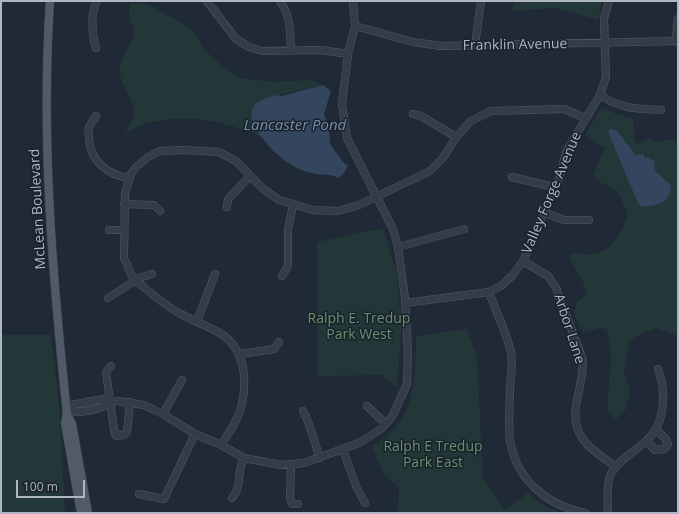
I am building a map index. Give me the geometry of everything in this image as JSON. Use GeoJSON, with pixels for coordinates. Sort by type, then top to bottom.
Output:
{"type":"FeatureCollection","features":[{"type":"Feature","properties":{"kind":"main road","name":"McLean Boulevard"},"geometry":{"type":"LineString","coordinates":[[50,1],[47,41],[48,174],[60,348],[67,412],[72,424],[88,513]]}},
{"type":"Feature","properties":{"kind":"main road","name":"McLean Boulevard"},"geometry":{"type":"LineString","coordinates":[[67,412],[65,423],[81,513]]}},
{"type":"Feature","properties":{"kind":"street"},"geometry":{"type":"LineString","coordinates":[[96,48],[93,39],[93,23],[97,1]]}},
{"type":"Feature","properties":{"kind":"street"},"geometry":{"type":"LineString","coordinates":[[207,1],[236,39],[249,47],[262,51],[321,50],[348,54]]}},
{"type":"Feature","properties":{"kind":"street"},"geometry":{"type":"LineString","coordinates":[[280,1],[288,15],[290,24],[291,50]]}},
{"type":"Feature","properties":{"kind":"street"},"geometry":{"type":"LineString","coordinates":[[67,412],[105,407],[110,402],[130,402],[144,405],[163,414],[195,434],[221,445],[244,458],[265,463],[291,465],[320,458],[343,450],[371,437],[386,424],[395,411],[407,384],[408,352],[405,303],[398,247],[393,229],[347,138],[342,104],[348,54],[355,26],[353,1]]}},
{"type":"Feature","properties":{"kind":"street"},"geometry":{"type":"LineString","coordinates":[[474,45],[481,1]]}},
{"type":"Feature","properties":{"kind":"street","name":"Valley Forge Avenue"},"geometry":{"type":"LineString","coordinates":[[405,303],[489,292],[501,286],[512,276],[523,262],[559,178],[566,152],[600,95],[606,77],[604,19],[610,1]]}},
{"type":"Feature","properties":{"kind":"street"},"geometry":{"type":"LineString","coordinates":[[678,19],[676,36],[678,41]]}},
{"type":"Feature","properties":{"kind":"street","name":"Franklin Avenue"},"geometry":{"type":"LineString","coordinates":[[355,26],[419,44],[441,46],[678,41]]}},
{"type":"Feature","properties":{"kind":"street"},"geometry":{"type":"LineString","coordinates":[[600,95],[612,103],[629,108],[661,110]]}},
{"type":"Feature","properties":{"kind":"street"},"geometry":{"type":"LineString","coordinates":[[221,445],[231,429],[242,405],[244,382],[240,354],[234,345],[223,335],[198,321],[178,313],[130,274],[124,258],[124,204],[125,193],[131,174],[136,167],[154,154],[167,150],[213,150],[225,154],[236,161],[273,197],[293,205],[313,210],[338,211],[359,205],[430,171],[443,158],[456,137],[471,121],[491,111],[564,109],[585,118]]}},
{"type":"Feature","properties":{"kind":"street"},"geometry":{"type":"LineString","coordinates":[[413,114],[421,116],[456,137]]}},
{"type":"Feature","properties":{"kind":"street"},"geometry":{"type":"LineString","coordinates":[[96,116],[89,128],[90,149],[97,162],[109,171],[123,177],[130,178]]}},
{"type":"Feature","properties":{"kind":"street"},"geometry":{"type":"LineString","coordinates":[[227,207],[228,199],[250,176]]}},
{"type":"Feature","properties":{"kind":"street"},"geometry":{"type":"LineString","coordinates":[[512,177],[554,187]]}},
{"type":"Feature","properties":{"kind":"street"},"geometry":{"type":"LineString","coordinates":[[124,204],[154,205],[160,211]]}},
{"type":"Feature","properties":{"kind":"street"},"geometry":{"type":"LineString","coordinates":[[282,276],[288,266],[288,230],[293,205]]}},
{"type":"Feature","properties":{"kind":"street"},"geometry":{"type":"LineString","coordinates":[[545,213],[564,220],[589,220]]}},
{"type":"Feature","properties":{"kind":"street"},"geometry":{"type":"LineString","coordinates":[[398,247],[464,229]]}},
{"type":"Feature","properties":{"kind":"street"},"geometry":{"type":"LineString","coordinates":[[109,230],[123,230]]}},
{"type":"Feature","properties":{"kind":"street","name":"Arbor Lane"},"geometry":{"type":"LineString","coordinates":[[523,262],[548,276],[556,288],[583,360],[583,372],[575,410],[576,429],[582,440],[591,449],[616,467]]}},
{"type":"Feature","properties":{"kind":"street"},"geometry":{"type":"LineString","coordinates":[[108,298],[136,280],[152,274]]}},
{"type":"Feature","properties":{"kind":"street"},"geometry":{"type":"LineString","coordinates":[[198,321],[215,274]]}},
{"type":"Feature","properties":{"kind":"street"},"geometry":{"type":"LineString","coordinates":[[489,292],[511,352],[510,438],[516,463],[523,476],[547,499],[562,507],[585,513]]}},
{"type":"Feature","properties":{"kind":"street"},"geometry":{"type":"LineString","coordinates":[[240,354],[274,349],[279,342]]}},
{"type":"Feature","properties":{"kind":"street"},"geometry":{"type":"LineString","coordinates":[[111,366],[106,372],[114,434],[118,436],[127,432],[130,402]]}},
{"type":"Feature","properties":{"kind":"street"},"geometry":{"type":"LineString","coordinates":[[608,513],[608,487],[610,477],[616,467],[647,441],[656,430],[662,415],[662,380],[658,368]]}},
{"type":"Feature","properties":{"kind":"street"},"geometry":{"type":"LineString","coordinates":[[163,414],[182,380]]}},
{"type":"Feature","properties":{"kind":"street"},"geometry":{"type":"LineString","coordinates":[[367,406],[386,424]]}},
{"type":"Feature","properties":{"kind":"street"},"geometry":{"type":"LineString","coordinates":[[303,411],[309,421],[320,458]]}},
{"type":"Feature","properties":{"kind":"street"},"geometry":{"type":"LineString","coordinates":[[647,441],[655,450],[665,449],[668,444],[666,439],[656,430]]}},
{"type":"Feature","properties":{"kind":"street"},"geometry":{"type":"LineString","coordinates":[[139,494],[164,499],[195,434]]}},
{"type":"Feature","properties":{"kind":"street"},"geometry":{"type":"LineString","coordinates":[[343,450],[364,503]]}},
{"type":"Feature","properties":{"kind":"street"},"geometry":{"type":"LineString","coordinates":[[232,498],[239,489],[240,469],[244,458]]}},
{"type":"Feature","properties":{"kind":"street"},"geometry":{"type":"LineString","coordinates":[[291,465],[290,498],[292,504],[298,504]]}},
{"type":"Feature","properties":{"kind":"green space"},"geometry":{"type":"Polygon","coordinates":[[[514,1],[602,1],[598,20],[557,8],[513,11],[514,1]]]}},
{"type":"Feature","properties":{"kind":"green space"},"geometry":{"type":"Polygon","coordinates":[[[130,3],[148,4],[193,30],[203,48],[216,61],[239,78],[273,82],[310,80],[323,85],[278,95],[251,113],[254,124],[263,138],[220,123],[190,119],[160,120],[142,125],[125,133],[132,120],[134,110],[131,99],[120,75],[122,60],[135,35],[129,16],[130,3]]]}},
{"type":"Feature","properties":{"kind":"green space"},"geometry":{"type":"Polygon","coordinates":[[[602,107],[616,114],[633,118],[635,144],[649,139],[658,143],[667,139],[678,142],[678,336],[656,328],[629,341],[624,374],[630,392],[626,409],[615,420],[607,411],[611,358],[607,329],[599,328],[583,333],[574,313],[578,301],[587,295],[583,282],[569,257],[572,253],[593,254],[605,250],[618,236],[628,214],[618,191],[600,182],[593,175],[605,148],[585,135],[602,107]]]}},
{"type":"Feature","properties":{"kind":"green space","name":"Ralph E. Tredup Park West"},"geometry":{"type":"Polygon","coordinates":[[[383,228],[396,271],[402,320],[397,388],[382,375],[317,376],[317,242],[383,228]]]}},
{"type":"Feature","properties":{"kind":"green space","name":"Ralph E Tredup Park East"},"geometry":{"type":"Polygon","coordinates":[[[467,329],[477,357],[483,478],[504,510],[528,493],[543,505],[560,513],[398,513],[399,488],[383,473],[372,446],[387,436],[397,425],[405,412],[414,384],[416,336],[467,329]]]}},
{"type":"Feature","properties":{"kind":"green space"},"geometry":{"type":"Polygon","coordinates":[[[1,335],[51,335],[59,402],[65,513],[1,513],[1,335]]]}},
{"type":"Feature","properties":{"kind":"water","name":"Lancaster Pond"},"geometry":{"type":"Polygon","coordinates":[[[323,85],[331,91],[324,114],[329,128],[330,144],[343,162],[348,166],[339,178],[308,172],[285,160],[265,142],[252,118],[252,111],[256,104],[264,99],[280,95],[282,96],[323,85]]]}},
{"type":"Feature","properties":{"kind":"water"},"geometry":{"type":"Polygon","coordinates":[[[610,128],[617,131],[636,155],[643,154],[646,159],[648,157],[654,161],[655,171],[671,185],[669,196],[666,200],[658,204],[641,207],[608,132],[610,128]]]}}]}
